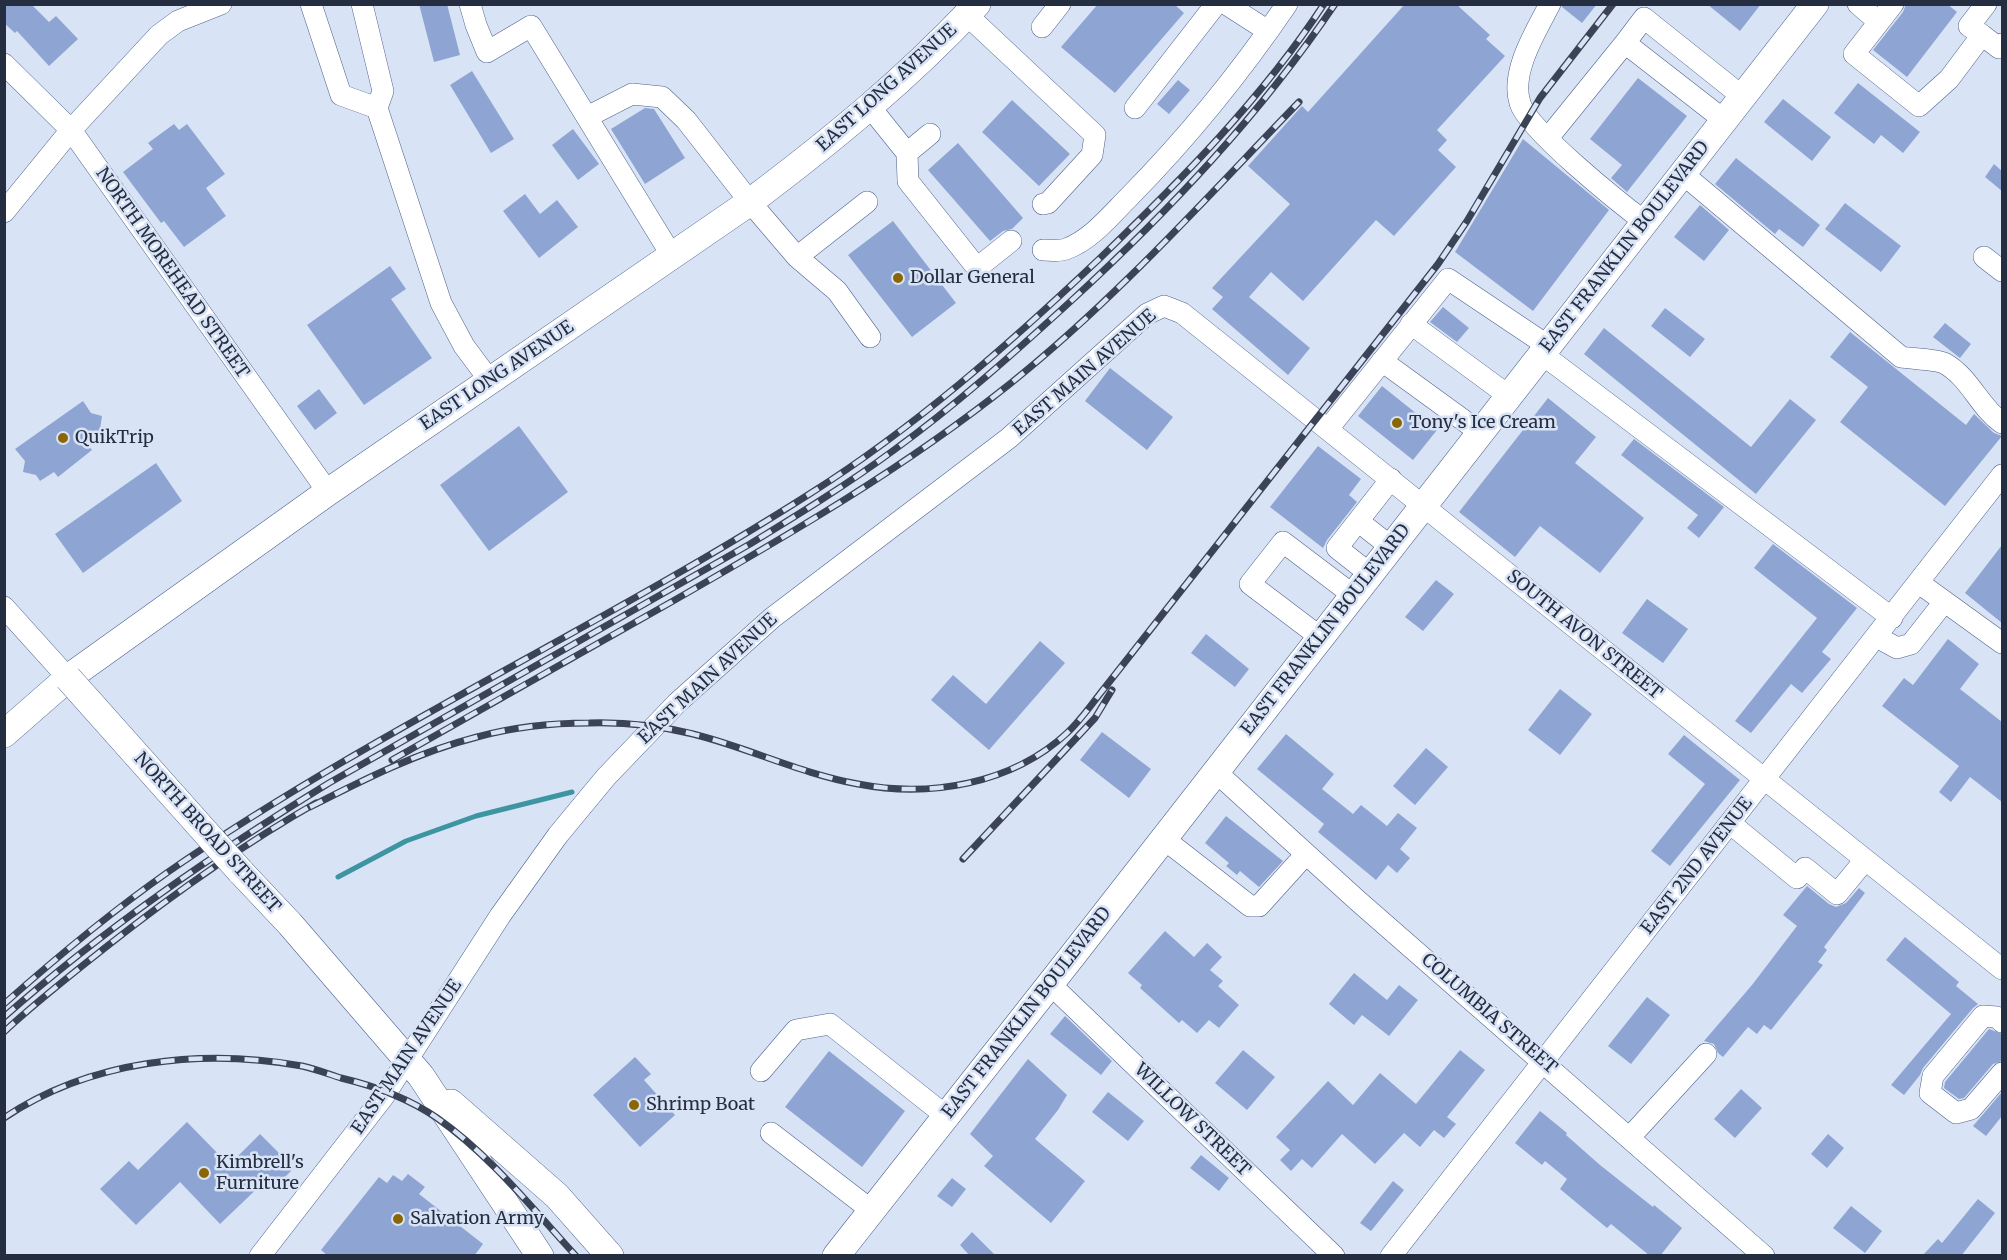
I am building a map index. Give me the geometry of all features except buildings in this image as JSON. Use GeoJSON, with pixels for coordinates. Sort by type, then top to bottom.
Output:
{"type":"FeatureCollection","features":[{"type":"Feature","properties":{"kind":"main road","name":"EAST FRANKLIN BOULEVARD"},"geometry":{"type":"LineString","coordinates":[[836,1256],[1815,4]]}},
{"type":"Feature","properties":{"kind":"main road","name":"EAST LONG AVENUE"},"geometry":{"type":"LineString","coordinates":[[4,734],[68,678],[328,492],[750,202],[815,153],[912,71],[972,10]]}},
{"type":"Feature","properties":{"kind":"main road","name":"NORTH BROAD STREET"},"geometry":{"type":"LineString","coordinates":[[68,678],[290,924],[414,1069]]}},
{"type":"Feature","properties":{"kind":"main road"},"geometry":{"type":"LineString","coordinates":[[414,1069],[540,1256]]}},
{"type":"Feature","properties":{"kind":"main road"},"geometry":{"type":"LineString","coordinates":[[414,1069],[557,1196],[610,1256]]}},
{"type":"Feature","properties":{"kind":"street"},"geometry":{"type":"LineString","coordinates":[[4,212],[71,130],[159,36],[178,21],[221,4]]}},
{"type":"Feature","properties":{"kind":"street"},"geometry":{"type":"LineString","coordinates":[[311,4],[341,95],[377,108]]}},
{"type":"Feature","properties":{"kind":"street"},"geometry":{"type":"LineString","coordinates":[[362,4],[383,91],[377,108],[441,303],[464,346],[490,381]]}},
{"type":"Feature","properties":{"kind":"street"},"geometry":{"type":"LineString","coordinates":[[470,4],[487,52],[531,26],[672,256]]}},
{"type":"Feature","properties":{"kind":"street"},"geometry":{"type":"LineString","coordinates":[[1042,27],[1060,4]]}},
{"type":"Feature","properties":{"kind":"street"},"geometry":{"type":"LineString","coordinates":[[1135,108],[1216,4]]}},
{"type":"Feature","properties":{"kind":"street"},"geometry":{"type":"LineString","coordinates":[[1227,4],[1268,31]]}},
{"type":"Feature","properties":{"kind":"street"},"geometry":{"type":"LineString","coordinates":[[1043,250],[1063,250],[1074,245],[1108,218],[1170,155],[1287,4]]}},
{"type":"Feature","properties":{"kind":"street"},"geometry":{"type":"LineString","coordinates":[[1550,4],[1527,49],[1520,71],[1518,90],[1520,104],[1528,117],[1548,138],[1615,200],[1646,222]]}},
{"type":"Feature","properties":{"kind":"street"},"geometry":{"type":"LineString","coordinates":[[1858,4],[1879,21]]}},
{"type":"Feature","properties":{"kind":"street"},"geometry":{"type":"LineString","coordinates":[[1893,4],[1854,54],[1919,106],[1949,79],[1982,35]]}},
{"type":"Feature","properties":{"kind":"street"},"geometry":{"type":"LineString","coordinates":[[2002,14],[1988,4],[1970,26],[1999,48],[2002,44]]}},
{"type":"Feature","properties":{"kind":"street"},"geometry":{"type":"LineString","coordinates":[[972,10],[1095,135],[1092,155],[1048,202],[1043,204]]}},
{"type":"Feature","properties":{"kind":"street"},"geometry":{"type":"LineString","coordinates":[[1548,138],[1644,18],[1743,97]]}},
{"type":"Feature","properties":{"kind":"street"},"geometry":{"type":"LineString","coordinates":[[1625,43],[1724,120]]}},
{"type":"Feature","properties":{"kind":"street","name":"NORTH MOREHEAD STREET"},"geometry":{"type":"LineString","coordinates":[[4,64],[71,130],[328,492]]}},
{"type":"Feature","properties":{"kind":"street"},"geometry":{"type":"LineString","coordinates":[[587,117],[632,94],[662,97],[686,120],[750,202],[797,257],[837,291],[870,337]]}},
{"type":"Feature","properties":{"kind":"street"},"geometry":{"type":"LineString","coordinates":[[870,107],[907,153],[908,181],[977,268],[1011,241]]}},
{"type":"Feature","properties":{"kind":"street"},"geometry":{"type":"LineString","coordinates":[[907,153],[930,134]]}},
{"type":"Feature","properties":{"kind":"street"},"geometry":{"type":"LineString","coordinates":[[1683,174],[1901,357],[1942,362],[1968,382],[1989,414],[2002,423]]}},
{"type":"Feature","properties":{"kind":"street"},"geometry":{"type":"LineString","coordinates":[[797,257],[867,202]]}},
{"type":"Feature","properties":{"kind":"street"},"geometry":{"type":"LineString","coordinates":[[1984,257],[2002,271]]}},
{"type":"Feature","properties":{"kind":"street"},"geometry":{"type":"LineString","coordinates":[[1328,429],[1448,279],[1545,350],[1892,618]]}},
{"type":"Feature","properties":{"kind":"street","name":"SOUTH AVON STREET"},"geometry":{"type":"LineString","coordinates":[[1164,306],[1182,313],[2002,969]]}},
{"type":"Feature","properties":{"kind":"street","name":"EAST MAIN AVENUE"},"geometry":{"type":"LineString","coordinates":[[260,1256],[384,1096],[414,1069],[500,916],[558,835],[606,777],[677,703],[772,618],[1009,438],[1147,314],[1164,306]]}},
{"type":"Feature","properties":{"kind":"street"},"geometry":{"type":"LineString","coordinates":[[1411,324],[1509,396]]}},
{"type":"Feature","properties":{"kind":"street"},"geometry":{"type":"LineString","coordinates":[[1382,361],[1481,433]]}},
{"type":"Feature","properties":{"kind":"street","name":"EAST 2ND AVENUE"},"geometry":{"type":"LineString","coordinates":[[1391,1256],[2002,476]]}},
{"type":"Feature","properties":{"kind":"street"},"geometry":{"type":"LineString","coordinates":[[1370,574],[1337,548],[1391,479]]}},
{"type":"Feature","properties":{"kind":"street"},"geometry":{"type":"LineString","coordinates":[[1358,521],[1391,547]]}},
{"type":"Feature","properties":{"kind":"street"},"geometry":{"type":"LineString","coordinates":[[1320,637],[1250,584],[1283,542],[1353,595]]}},
{"type":"Feature","properties":{"kind":"street"},"geometry":{"type":"LineString","coordinates":[[1919,583],[2002,643]]}},
{"type":"Feature","properties":{"kind":"street"},"geometry":{"type":"LineString","coordinates":[[1877,637],[1898,648],[1911,644],[1944,602]]}},
{"type":"Feature","properties":{"kind":"street","name":"NORTH BROAD STREET"},"geometry":{"type":"LineString","coordinates":[[4,607],[68,678]]}},
{"type":"Feature","properties":{"kind":"street","name":"COLUMBIA STREET"},"geometry":{"type":"LineString","coordinates":[[1216,772],[1306,854],[1764,1256]]}},
{"type":"Feature","properties":{"kind":"street"},"geometry":{"type":"LineString","coordinates":[[1731,824],[1797,878],[1805,868],[1837,894],[1865,860]]}},
{"type":"Feature","properties":{"kind":"street"},"geometry":{"type":"LineString","coordinates":[[1164,839],[1250,906],[1259,906],[1306,854]]}},
{"type":"Feature","properties":{"kind":"street","name":"WILLOW STREET"},"geometry":{"type":"LineString","coordinates":[[1050,984],[1334,1256]]}},
{"type":"Feature","properties":{"kind":"street"},"geometry":{"type":"LineString","coordinates":[[2002,1022],[1997,1017],[1983,1016],[1933,1076],[1930,1093],[1956,1113],[1971,1109],[2002,1072]]}},
{"type":"Feature","properties":{"kind":"street"},"geometry":{"type":"LineString","coordinates":[[760,1071],[796,1030],[830,1024],[946,1116]]}},
{"type":"Feature","properties":{"kind":"street"},"geometry":{"type":"LineString","coordinates":[[1630,1137],[1706,1054]]}},
{"type":"Feature","properties":{"kind":"street"},"geometry":{"type":"LineString","coordinates":[[771,1133],[871,1210]]}},
{"type":"Feature","properties":{"kind":"waterway"},"geometry":{"type":"LineString","coordinates":[[338,877],[406,841],[476,816],[572,792]]}},
{"type":"Feature","properties":{"kind":"railway"},"geometry":{"type":"LineString","coordinates":[[4,1004],[126,903],[168,872],[246,821],[406,725],[731,542],[811,493],[887,441],[1029,324],[1158,201],[1246,107],[1300,39],[1324,4]]}},
{"type":"Feature","properties":{"kind":"railway"},"geometry":{"type":"LineString","coordinates":[[4,1017],[121,922],[203,864],[286,810],[329,783],[750,544],[841,487],[917,433],[1050,320],[1178,197],[1276,85],[1335,4]]}},
{"type":"Feature","properties":{"kind":"railway"},"geometry":{"type":"LineString","coordinates":[[310,807],[433,750],[491,734],[547,725],[615,723],[668,729],[714,740],[837,780],[885,788],[913,789],[969,783],[996,775],[1045,750],[1067,733],[1084,715],[1438,264],[1467,221],[1540,98],[1613,4]]}},
{"type":"Feature","properties":{"kind":"railway"},"geometry":{"type":"LineString","coordinates":[[392,760],[804,525],[889,471],[971,414],[1050,351],[1124,282],[1299,102]]}},
{"type":"Feature","properties":{"kind":"railway"},"geometry":{"type":"LineString","coordinates":[[963,859],[1095,718],[1112,690]]}},
{"type":"Feature","properties":{"kind":"railway"},"geometry":{"type":"LineString","coordinates":[[4,1032],[156,908],[234,853],[316,803]]}},
{"type":"Feature","properties":{"kind":"railway"},"geometry":{"type":"LineString","coordinates":[[4,1118],[37,1098],[73,1083],[110,1071],[148,1064],[186,1059],[225,1058],[307,1067],[391,1093],[437,1118],[493,1165],[576,1256]]}},
{"type":"Feature","properties":{"kind":"place","name":"Dollar General"},"geometry":{"type":"Point","coordinates":[898,278]}},
{"type":"Feature","properties":{"kind":"place","name":"Tony's Ice Cream"},"geometry":{"type":"Point","coordinates":[1397,423]}},
{"type":"Feature","properties":{"kind":"place","name":"QuikTrip"},"geometry":{"type":"Point","coordinates":[63,438]}},
{"type":"Feature","properties":{"kind":"place","name":"Shrimp Boat"},"geometry":{"type":"Point","coordinates":[634,1105]}},
{"type":"Feature","properties":{"kind":"place","name":"Kimbrell's Furniture"},"geometry":{"type":"Point","coordinates":[204,1173]}},
{"type":"Feature","properties":{"kind":"place","name":"Salvation Army"},"geometry":{"type":"Point","coordinates":[398,1219]}}]}
